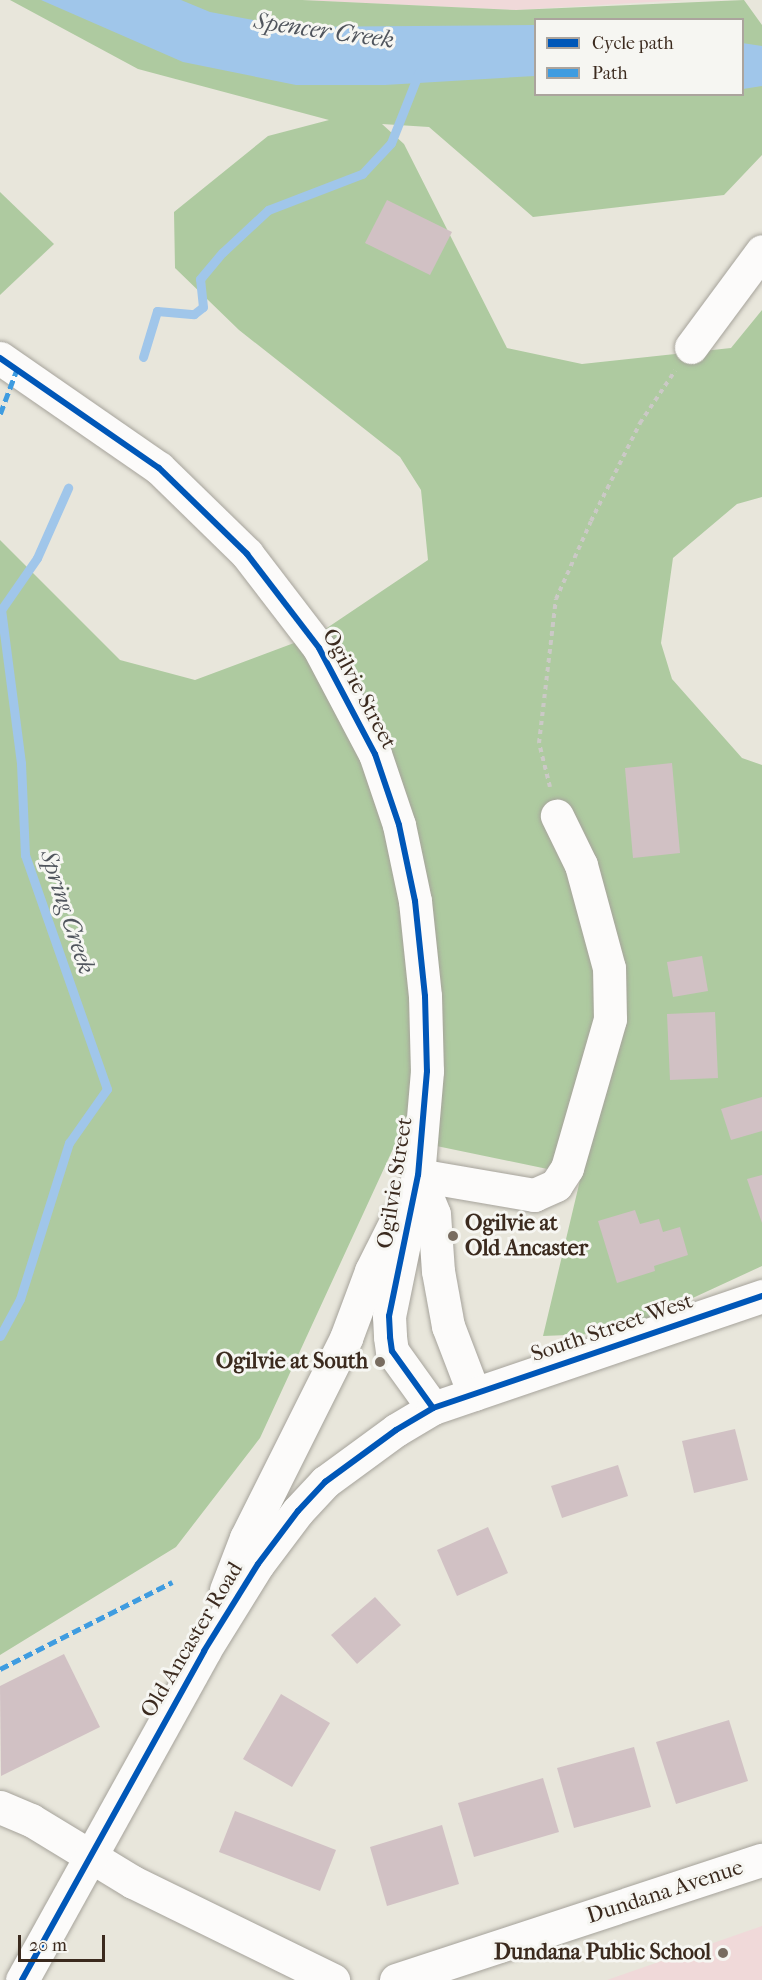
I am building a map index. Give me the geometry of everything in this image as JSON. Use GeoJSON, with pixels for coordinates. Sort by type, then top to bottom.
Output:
{"type":"FeatureCollection","features":[{"type":"Feature","properties":{"kind":"street"},"geometry":{"type":"LineString","coordinates":[[691,348],[762,251]]}},
{"type":"Feature","properties":{"kind":"street","name":"Ogilvie Street"},"geometry":{"type":"LineString","coordinates":[[0,358],[159,468],[209,515],[279,592],[319,648],[375,753],[399,825],[415,901],[425,996],[427,1071],[418,1175],[389,1316],[390,1337],[392,1351],[434,1408]]}},
{"type":"Feature","properties":{"kind":"street"},"geometry":{"type":"LineString","coordinates":[[204,1650],[246,1538],[346,1338],[371,1271],[418,1175],[534,1195],[556,1185],[567,1168],[610,1019],[609,968],[581,866],[557,816]]}},
{"type":"Feature","properties":{"kind":"street","name":"Ogilvie Street"},"geometry":{"type":"LineString","coordinates":[[418,1175],[434,1214],[438,1271],[448,1326],[474,1394]]}},
{"type":"Feature","properties":{"kind":"street","name":"South Street West"},"geometry":{"type":"LineString","coordinates":[[474,1394],[762,1296]]}},
{"type":"Feature","properties":{"kind":"street","name":"Old Ancaster Road"},"geometry":{"type":"LineString","coordinates":[[22,1980],[204,1650],[258,1564],[298,1511],[318,1489],[396,1430],[434,1408],[474,1394]]}},
{"type":"Feature","properties":{"kind":"street"},"geometry":{"type":"LineString","coordinates":[[0,1807],[31,1821],[133,1882],[333,1980]]}},
{"type":"Feature","properties":{"kind":"street","name":"Dundana Avenue"},"geometry":{"type":"LineString","coordinates":[[396,1980],[762,1860]]}},
{"type":"Feature","properties":{"kind":"path"},"geometry":{"type":"LineString","coordinates":[[557,816],[539,743],[556,599],[591,521],[640,423],[691,348]]}},
{"type":"Feature","properties":{"kind":"shaded area"},"geometry":{"type":"Polygon","coordinates":[[[302,0],[685,0],[516,10],[302,0]]]}},
{"type":"Feature","properties":{"kind":"shaded area","name":"Dundana Public School"},"geometry":{"type":"Polygon","coordinates":[[[762,1926],[762,1980],[607,1980],[762,1926]]]}},
{"type":"Feature","properties":{"kind":"green space"},"geometry":{"type":"Polygon","coordinates":[[[10,0],[302,0],[516,10],[744,0],[762,25],[762,155],[724,195],[533,217],[429,127],[382,124],[404,144],[507,348],[582,364],[731,348],[762,310],[762,497],[737,504],[673,558],[661,643],[672,679],[742,758],[762,765],[762,1266],[617,1333],[543,1336],[581,1176],[398,1138],[260,1438],[176,1547],[0,1655],[0,540],[120,660],[195,680],[318,634],[428,560],[421,490],[400,457],[239,330],[175,268],[174,212],[268,136],[329,120],[138,69],[10,0]]]}},
{"type":"Feature","properties":{"kind":"green space"},"geometry":{"type":"Polygon","coordinates":[[[0,192],[54,244],[0,295],[0,192]]]}},
{"type":"Feature","properties":{"kind":"water","name":"Spencer Creek"},"geometry":{"type":"Polygon","coordinates":[[[41,0],[181,0],[210,12],[291,27],[534,25],[534,76],[385,85],[296,85],[183,62],[41,0]]]}},
{"type":"Feature","properties":{"kind":"water"},"geometry":{"type":"Polygon","coordinates":[[[744,43],[762,46],[762,86],[744,89],[744,43]]]}},
{"type":"Feature","properties":{"kind":"building"},"geometry":{"type":"Polygon","coordinates":[[[387,200],[452,232],[430,275],[365,243],[387,200]]]}},
{"type":"Feature","properties":{"kind":"building"},"geometry":{"type":"Polygon","coordinates":[[[672,763],[680,853],[633,858],[625,768],[672,763]]]}},
{"type":"Feature","properties":{"kind":"building"},"geometry":{"type":"Polygon","coordinates":[[[702,956],[708,991],[673,997],[667,962],[702,956]]]}},
{"type":"Feature","properties":{"kind":"building"},"geometry":{"type":"Polygon","coordinates":[[[715,1012],[718,1078],[670,1080],[667,1014],[715,1012]]]}},
{"type":"Feature","properties":{"kind":"building"},"geometry":{"type":"Polygon","coordinates":[[[762,1097],[762,1131],[731,1140],[721,1109],[762,1097]]]}},
{"type":"Feature","properties":{"kind":"building"},"geometry":{"type":"Polygon","coordinates":[[[762,1175],[762,1223],[747,1179],[762,1175]]]}},
{"type":"Feature","properties":{"kind":"building"},"geometry":{"type":"Polygon","coordinates":[[[635,1210],[640,1224],[659,1219],[663,1232],[680,1227],[688,1255],[654,1266],[655,1271],[617,1283],[598,1221],[635,1210]]]}},
{"type":"Feature","properties":{"kind":"building"},"geometry":{"type":"Polygon","coordinates":[[[735,1429],[748,1480],[694,1493],[682,1441],[735,1429]]]}},
{"type":"Feature","properties":{"kind":"building"},"geometry":{"type":"Polygon","coordinates":[[[618,1465],[628,1496],[562,1518],[551,1486],[618,1465]]]}},
{"type":"Feature","properties":{"kind":"building"},"geometry":{"type":"Polygon","coordinates":[[[488,1527],[508,1573],[457,1596],[437,1550],[488,1527]]]}},
{"type":"Feature","properties":{"kind":"building"},"geometry":{"type":"Polygon","coordinates":[[[375,1597],[401,1625],[357,1664],[331,1635],[375,1597]]]}},
{"type":"Feature","properties":{"kind":"building"},"geometry":{"type":"Polygon","coordinates":[[[64,1654],[100,1727],[1,1776],[0,1686],[64,1654]]]}},
{"type":"Feature","properties":{"kind":"building"},"geometry":{"type":"Polygon","coordinates":[[[281,1694],[330,1723],[292,1787],[243,1759],[281,1694]]]}},
{"type":"Feature","properties":{"kind":"building"},"geometry":{"type":"Polygon","coordinates":[[[729,1720],[748,1781],[676,1804],[656,1742],[729,1720]]]}},
{"type":"Feature","properties":{"kind":"building"},"geometry":{"type":"Polygon","coordinates":[[[634,1747],[651,1807],[574,1828],[557,1768],[634,1747]]]}},
{"type":"Feature","properties":{"kind":"building"},"geometry":{"type":"Polygon","coordinates":[[[543,1778],[559,1832],[474,1857],[458,1803],[543,1778]]]}},
{"type":"Feature","properties":{"kind":"building"},"geometry":{"type":"Polygon","coordinates":[[[235,1811],[336,1850],[320,1891],[219,1852],[235,1811]]]}},
{"type":"Feature","properties":{"kind":"building"},"geometry":{"type":"Polygon","coordinates":[[[442,1825],[459,1884],[387,1906],[370,1847],[442,1825]]]}},
{"type":"Feature","properties":{"kind":"waterway","name":"Spring Creek"},"geometry":{"type":"LineString","coordinates":[[143,357],[157,311],[194,314],[203,307],[200,279],[223,252],[268,210],[362,174],[391,143],[419,72]]}},
{"type":"Feature","properties":{"kind":"waterway","name":"Spring Creek"},"geometry":{"type":"LineString","coordinates":[[0,1336],[20,1299],[69,1143],[107,1089],[25,855],[21,763],[1,610],[37,558],[68,488]]}},
{"type":"Feature","properties":{"kind":"marked path"},"geometry":{"type":"LineString","coordinates":[[0,414],[17,369]]}},
{"type":"Feature","properties":{"kind":"marked path"},"geometry":{"type":"LineString","coordinates":[[0,1669],[172,1582]]}},
{"type":"Feature","properties":{"kind":"cycle path"},"geometry":{"type":"LineString","coordinates":[[0,358],[159,468],[247,554],[319,648],[375,754],[399,825],[415,901],[425,996],[427,1071],[418,1175],[389,1316],[390,1337],[392,1351],[433,1408]]}},
{"type":"Feature","properties":{"kind":"cycle path"},"geometry":{"type":"LineString","coordinates":[[22,1980],[204,1651],[258,1564],[298,1511],[325,1482],[396,1430],[433,1408],[762,1296]]}},
{"type":"Feature","properties":{"kind":"place","name":"Ogilvie at Old Ancaster"},"geometry":{"type":"Point","coordinates":[453,1236]}},
{"type":"Feature","properties":{"kind":"place","name":"Ogilvie at South"},"geometry":{"type":"Point","coordinates":[380,1362]}},
{"type":"Feature","properties":{"kind":"place","name":"Dundana Public School"},"geometry":{"type":"Point","coordinates":[723,1953]}}]}
